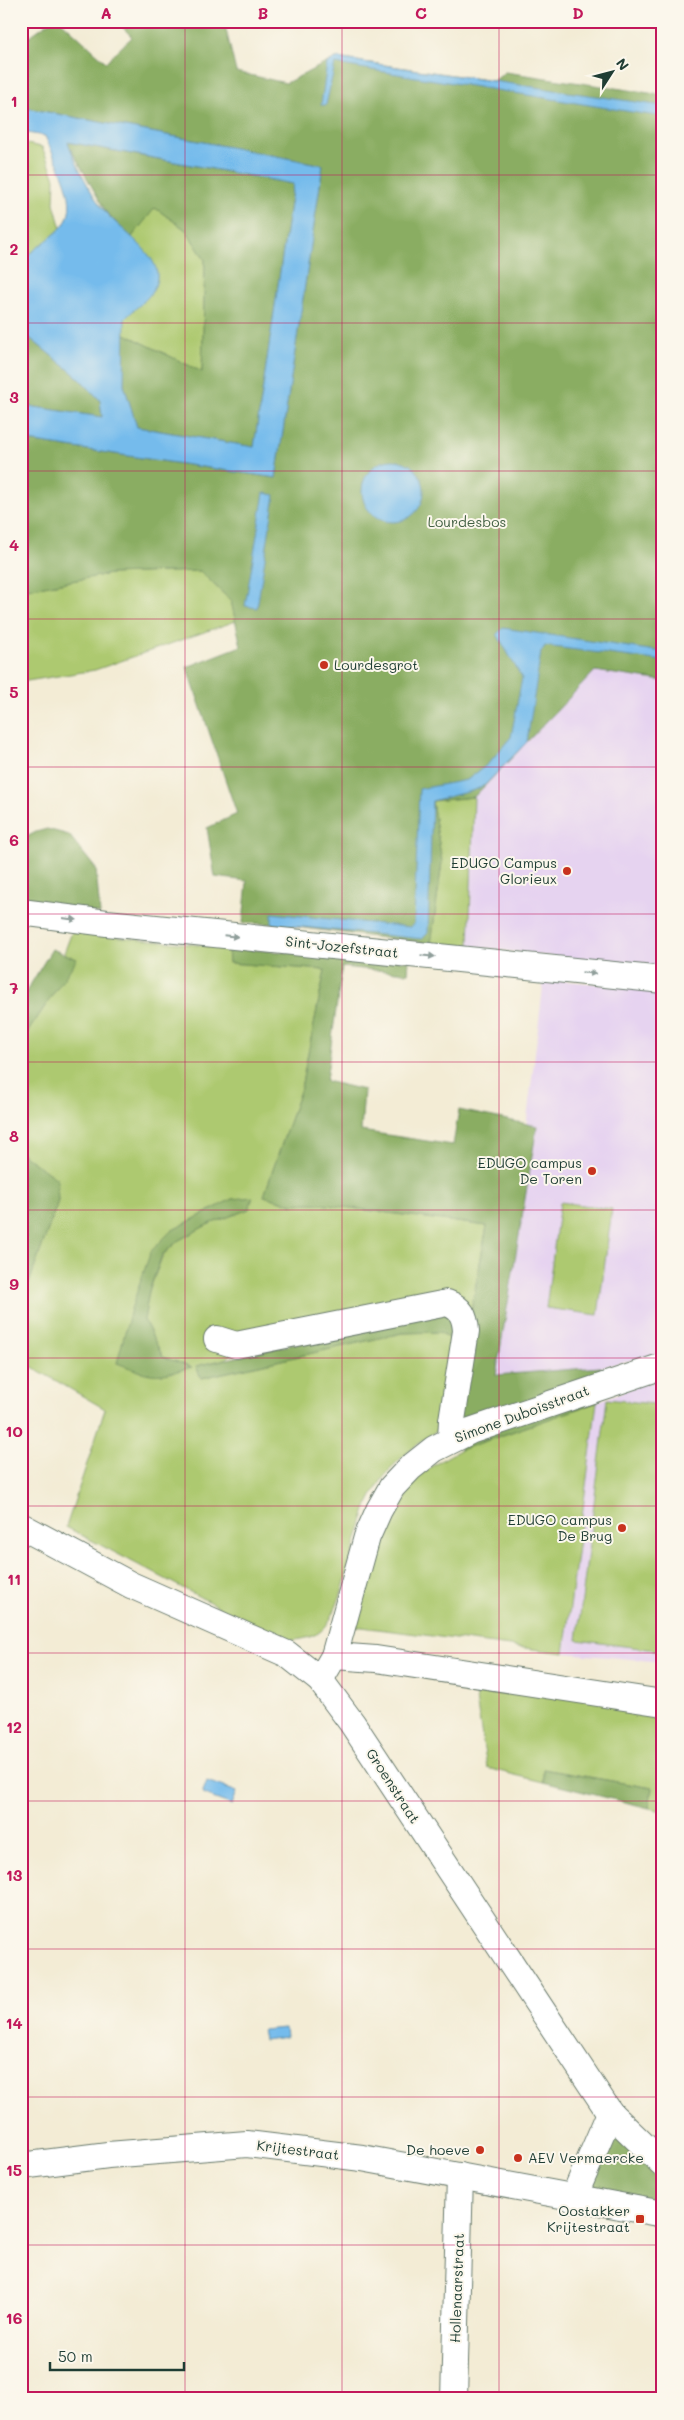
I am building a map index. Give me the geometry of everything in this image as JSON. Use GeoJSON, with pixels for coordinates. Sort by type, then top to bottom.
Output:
{"type":"FeatureCollection","features":[{"type":"Feature","properties":{"kind":"street","name":"Sint-Jozefstraat"},"geometry":{"type":"LineString","coordinates":[[21,912],[127,926],[663,980]]}},
{"type":"Feature","properties":{"kind":"street"},"geometry":{"type":"LineString","coordinates":[[217,1339],[236,1345],[447,1303],[455,1306],[461,1311],[465,1320],[466,1331],[452,1420],[452,1439]]}},
{"type":"Feature","properties":{"kind":"street","name":"Simone Duboisstraat"},"geometry":{"type":"LineString","coordinates":[[320,1680],[334,1656],[367,1537],[379,1510],[392,1488],[410,1468],[434,1449],[452,1439],[488,1424],[663,1366]]}},
{"type":"Feature","properties":{"kind":"street","name":"Groenstraat"},"geometry":{"type":"LineString","coordinates":[[21,1526],[137,1588],[287,1654],[320,1680],[352,1722],[610,2113],[663,2164]]}},
{"type":"Feature","properties":{"kind":"street"},"geometry":{"type":"LineString","coordinates":[[334,1656],[376,1659],[663,1703]]}},
{"type":"Feature","properties":{"kind":"street"},"geometry":{"type":"LineString","coordinates":[[573,2199],[610,2113]]}},
{"type":"Feature","properties":{"kind":"street","name":"Krijtestraat"},"geometry":{"type":"LineString","coordinates":[[21,2166],[108,2155],[247,2144],[362,2158],[573,2199],[663,2214]]}},
{"type":"Feature","properties":{"kind":"street","name":"Hollenaarstraat"},"geometry":{"type":"LineString","coordinates":[[454,2399],[460,2176]]}},
{"type":"Feature","properties":{"kind":"shaded area","name":"EDUGO Campus Glorieux"},"geometry":{"type":"Polygon","coordinates":[[[595,671],[663,681],[663,971],[469,946],[474,797],[595,671]]]}},
{"type":"Feature","properties":{"kind":"shaded area","name":"EDUGO campus De Toren"},"geometry":{"type":"Polygon","coordinates":[[[544,979],[663,990],[663,1353],[601,1367],[496,1375],[544,979]]]}},
{"type":"Feature","properties":{"kind":"shaded area","name":"EDUGO campus De Brug"},"geometry":{"type":"Polygon","coordinates":[[[663,1379],[663,1662],[564,1653],[597,1402],[637,1386],[663,1379]]]}},
{"type":"Feature","properties":{"kind":"green space","name":"Lourdesbos"},"geometry":{"type":"Polygon","coordinates":[[[51,21],[61,21],[106,62],[132,37],[117,21],[224,21],[236,72],[286,83],[336,58],[494,81],[505,72],[663,95],[663,681],[595,671],[474,797],[432,801],[442,862],[431,944],[272,924],[243,923],[247,881],[215,877],[207,828],[237,814],[187,667],[241,646],[231,601],[200,571],[110,574],[22,590],[21,592],[21,440],[276,478],[323,165],[21,107],[21,42],[51,21]]]}},
{"type":"Feature","properties":{"kind":"green space"},"geometry":{"type":"Polygon","coordinates":[[[67,142],[293,184],[254,447],[137,427],[124,385],[123,333],[202,372],[205,260],[186,230],[155,208],[131,238],[106,212],[67,142]]]}},
{"type":"Feature","properties":{"kind":"green space"},"geometry":{"type":"Polygon","coordinates":[[[21,143],[42,147],[55,178],[54,203],[61,229],[21,262],[21,143]]]}},
{"type":"Feature","properties":{"kind":"green space"},"geometry":{"type":"Polygon","coordinates":[[[154,207],[186,230],[205,260],[202,372],[123,333],[125,318],[153,291],[157,276],[139,244],[131,238],[154,207]]]}},
{"type":"Feature","properties":{"kind":"green space"},"geometry":{"type":"Polygon","coordinates":[[[21,331],[78,377],[100,400],[102,417],[21,405],[21,331]]]}},
{"type":"Feature","properties":{"kind":"green space"},"geometry":{"type":"Polygon","coordinates":[[[200,571],[231,601],[236,621],[95,670],[21,682],[21,590],[110,574],[200,571]]]}},
{"type":"Feature","properties":{"kind":"green space"},"geometry":{"type":"Polygon","coordinates":[[[474,797],[469,946],[431,944],[442,862],[432,801],[474,797]]]}},
{"type":"Feature","properties":{"kind":"green space"},"geometry":{"type":"Polygon","coordinates":[[[47,829],[69,835],[96,869],[100,914],[21,900],[21,840],[36,832],[47,829]]]}},
{"type":"Feature","properties":{"kind":"green space"},"geometry":{"type":"Polygon","coordinates":[[[72,932],[228,948],[229,963],[325,970],[301,1088],[264,1196],[292,1204],[313,1203],[487,1226],[471,1311],[259,1336],[225,1359],[196,1366],[201,1378],[402,1333],[439,1332],[452,1339],[445,1424],[404,1455],[379,1484],[366,1510],[336,1607],[329,1622],[321,1631],[313,1636],[299,1640],[284,1641],[66,1527],[105,1409],[22,1361],[21,1350],[26,1338],[21,1336],[21,1306],[58,1201],[56,1179],[21,1153],[21,1042],[76,959],[64,953],[72,932]],[[232,1199],[171,1231],[117,1363],[191,1367],[163,1357],[144,1320],[149,1291],[163,1255],[179,1240],[207,1225],[249,1209],[232,1199]]]}},
{"type":"Feature","properties":{"kind":"green space"},"geometry":{"type":"Polygon","coordinates":[[[228,948],[409,961],[408,973],[342,967],[326,1081],[364,1090],[361,1131],[453,1145],[459,1110],[537,1126],[496,1375],[601,1367],[597,1402],[460,1450],[452,1339],[439,1332],[402,1333],[201,1378],[196,1366],[438,1312],[471,1311],[487,1226],[313,1203],[292,1204],[264,1196],[301,1088],[325,970],[229,963],[228,948]]]}},
{"type":"Feature","properties":{"kind":"green space"},"geometry":{"type":"Polygon","coordinates":[[[52,949],[77,959],[21,1042],[21,1000],[52,949]]]}},
{"type":"Feature","properties":{"kind":"green space"},"geometry":{"type":"Polygon","coordinates":[[[21,1153],[57,1179],[58,1201],[21,1306],[21,1153]]]}},
{"type":"Feature","properties":{"kind":"green space"},"geometry":{"type":"Polygon","coordinates":[[[253,1197],[249,1209],[207,1225],[179,1240],[162,1255],[149,1291],[144,1320],[163,1357],[192,1367],[169,1373],[154,1374],[117,1363],[131,1309],[151,1251],[171,1231],[232,1199],[253,1197]]]}},
{"type":"Feature","properties":{"kind":"green space"},"geometry":{"type":"Polygon","coordinates":[[[560,1202],[612,1209],[598,1315],[546,1308],[560,1202]]]}},
{"type":"Feature","properties":{"kind":"green space","name":"EDUGO campus De Brug"},"geometry":{"type":"Polygon","coordinates":[[[607,1399],[663,1405],[663,1651],[577,1640],[607,1399]]]}},
{"type":"Feature","properties":{"kind":"green space"},"geometry":{"type":"Polygon","coordinates":[[[597,1402],[564,1653],[354,1626],[373,1558],[385,1524],[401,1493],[412,1481],[437,1463],[460,1450],[597,1402]]]}},
{"type":"Feature","properties":{"kind":"green space"},"geometry":{"type":"Polygon","coordinates":[[[473,1680],[663,1710],[663,1811],[649,1808],[652,1788],[543,1769],[543,1782],[487,1768],[473,1680]]]}},
{"type":"Feature","properties":{"kind":"green space"},"geometry":{"type":"Polygon","coordinates":[[[543,1769],[652,1788],[649,1808],[543,1782],[543,1769]]]}},
{"type":"Feature","properties":{"kind":"green space"},"geometry":{"type":"Polygon","coordinates":[[[618,2139],[625,2141],[663,2175],[663,2208],[586,2192],[612,2141],[618,2139]]]}},
{"type":"Feature","properties":{"kind":"water"},"geometry":{"type":"Polygon","coordinates":[[[336,58],[663,106],[663,117],[335,64],[326,105],[321,105],[327,63],[336,58]]]}},
{"type":"Feature","properties":{"kind":"water"},"geometry":{"type":"Polygon","coordinates":[[[21,107],[323,165],[276,478],[21,440],[21,405],[102,417],[100,400],[78,377],[21,331],[21,262],[60,229],[67,219],[70,208],[66,183],[45,136],[21,132],[21,107]],[[68,142],[84,179],[95,198],[106,213],[146,252],[156,269],[156,285],[153,290],[125,319],[124,385],[137,427],[254,447],[293,184],[68,142]]]}},
{"type":"Feature","properties":{"kind":"water"},"geometry":{"type":"Polygon","coordinates":[[[387,460],[399,460],[415,469],[422,479],[424,491],[422,503],[415,513],[399,522],[387,522],[376,517],[367,508],[362,497],[362,485],[367,474],[376,465],[387,460]]]}},
{"type":"Feature","properties":{"kind":"water"},"geometry":{"type":"Polygon","coordinates":[[[264,493],[275,495],[257,608],[245,606],[264,493]]]}},
{"type":"Feature","properties":{"kind":"water"},"geometry":{"type":"Polygon","coordinates":[[[503,628],[663,652],[663,661],[545,646],[541,652],[527,742],[485,785],[475,790],[432,801],[428,933],[422,939],[272,924],[272,913],[410,927],[414,924],[419,789],[467,780],[488,764],[511,737],[522,678],[497,634],[503,628]]]}},
{"type":"Feature","properties":{"kind":"water"},"geometry":{"type":"Polygon","coordinates":[[[207,1781],[237,1792],[232,1805],[202,1794],[207,1781]]]}},
{"type":"Feature","properties":{"kind":"water"},"geometry":{"type":"Polygon","coordinates":[[[285,2028],[286,2037],[264,2040],[262,2030],[285,2028]]]}},
{"type":"Feature","properties":{"kind":"place","name":"Lourdesgrot"},"geometry":{"type":"Point","coordinates":[324,665]}},
{"type":"Feature","properties":{"kind":"place","name":"EDUGO Campus Glorieux"},"geometry":{"type":"Point","coordinates":[567,871]}},
{"type":"Feature","properties":{"kind":"place","name":"EDUGO campus De Toren"},"geometry":{"type":"Point","coordinates":[592,1171]}},
{"type":"Feature","properties":{"kind":"place","name":"EDUGO campus De Brug"},"geometry":{"type":"Point","coordinates":[622,1528]}},
{"type":"Feature","properties":{"kind":"place","name":"De hoeve"},"geometry":{"type":"Point","coordinates":[480,2150]}},
{"type":"Feature","properties":{"kind":"place","name":"AEV Vermaercke"},"geometry":{"type":"Point","coordinates":[518,2158]}},
{"type":"Feature","properties":{"kind":"place","name":"Oostakker Krijtestraat"},"geometry":{"type":"Point","coordinates":[640,2219]}}]}
